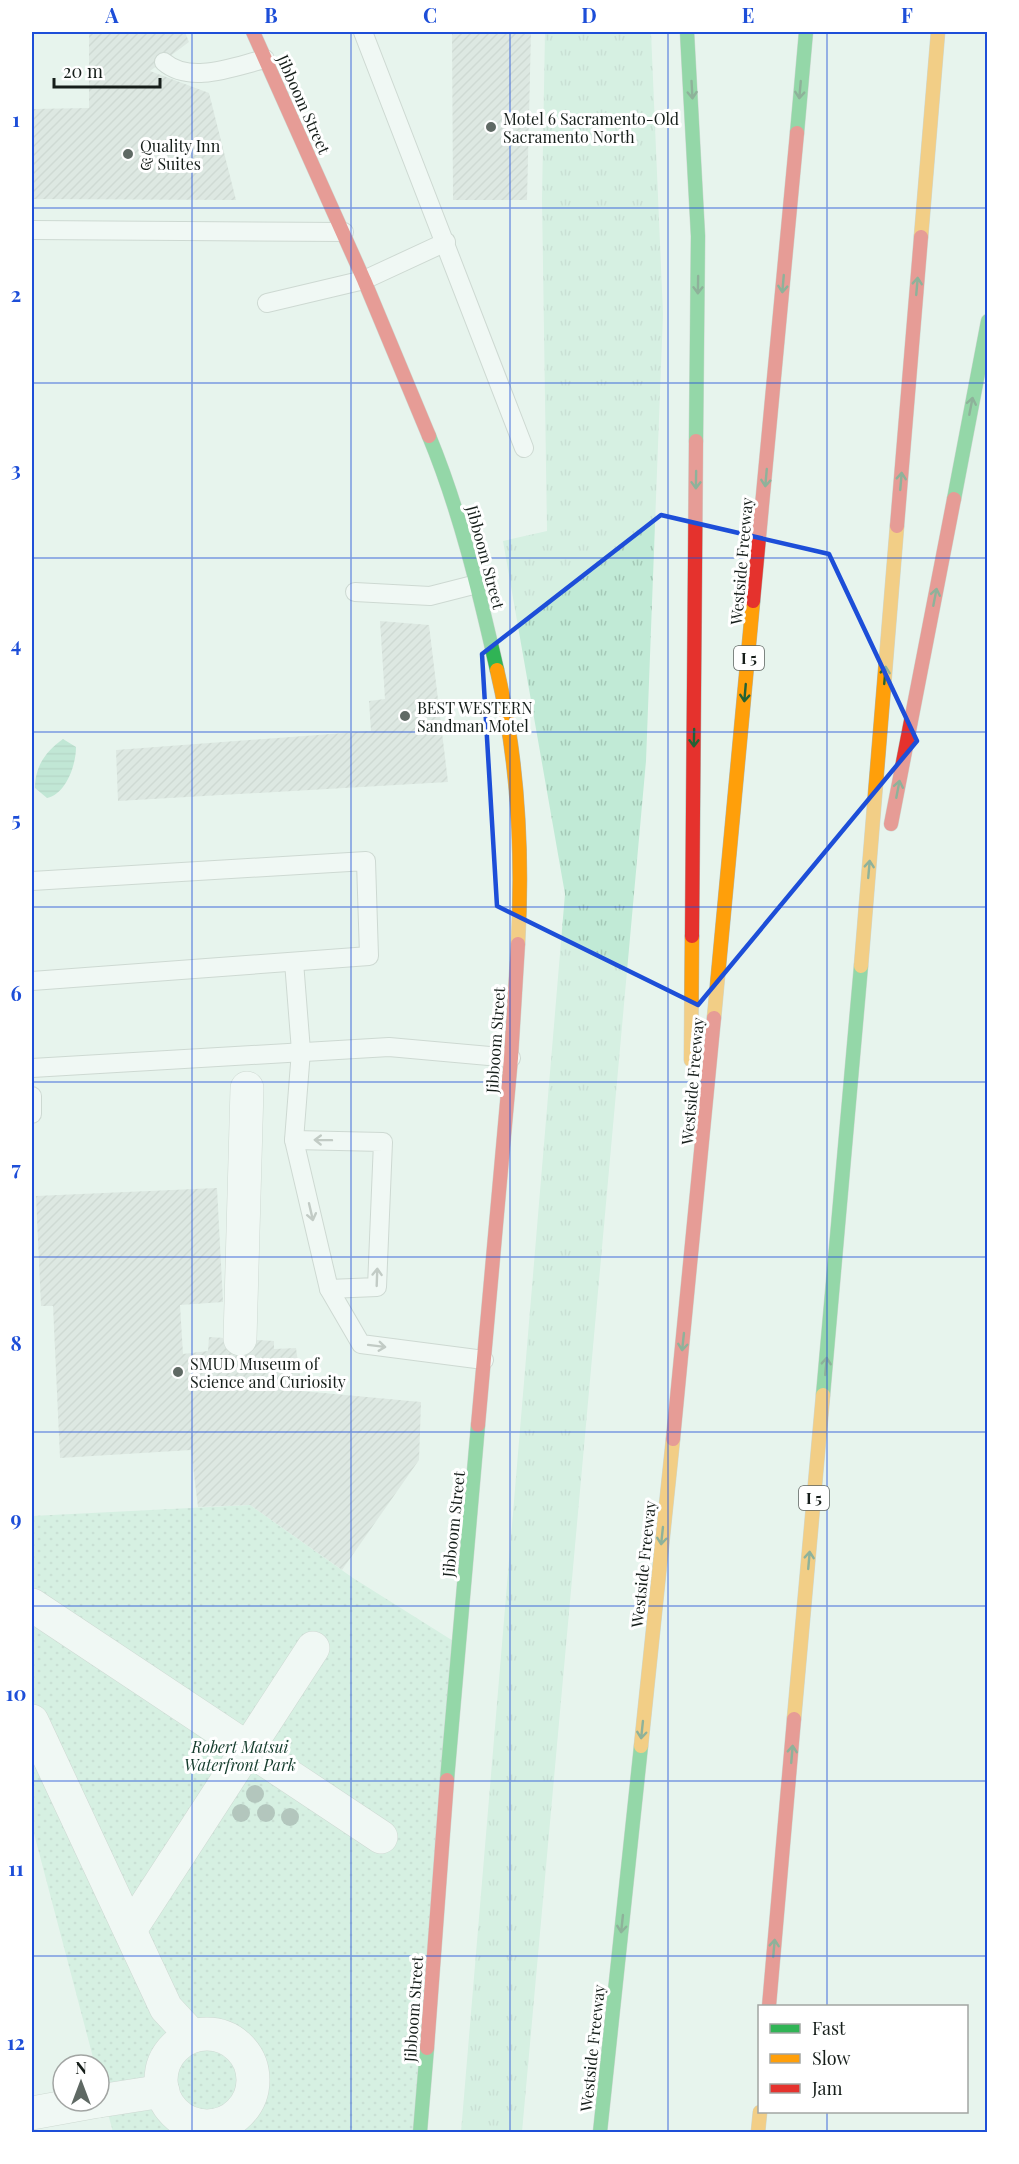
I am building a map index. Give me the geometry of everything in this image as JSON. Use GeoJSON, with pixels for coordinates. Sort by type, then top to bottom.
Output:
{"type":"FeatureCollection","features":[{"type":"Feature","properties":{"kind":"main road","name":"Jibboom Street"},"geometry":{"type":"LineString","coordinates":[[253,32],[344,232],[446,477],[477,584],[502,691],[515,781],[521,890],[512,1058],[458,1644],[420,2133]]}},
{"type":"Feature","properties":{"kind":"main road"},"geometry":{"type":"LineString","coordinates":[[687,32],[699,236],[691,1070]]}},
{"type":"Feature","properties":{"kind":"main road","name":"Westside Freeway"},"geometry":{"type":"LineString","coordinates":[[600,2133],[689,1284],[806,32]]}},
{"type":"Feature","properties":{"kind":"main road","name":"I 5"},"geometry":{"type":"LineString","coordinates":[[769,2005],[860,990],[938,32]]}},
{"type":"Feature","properties":{"kind":"main road"},"geometry":{"type":"LineString","coordinates":[[889,838],[987,321]]}},
{"type":"Feature","properties":{"kind":"main road"},"geometry":{"type":"LineString","coordinates":[[860,990],[884,861]]}},
{"type":"Feature","properties":{"kind":"main road"},"geometry":{"type":"LineString","coordinates":[[689,1284],[690,1117]]}},
{"type":"Feature","properties":{"kind":"main road"},"geometry":{"type":"LineString","coordinates":[[758,2133],[760,2113]]}},
{"type":"Feature","properties":{"kind":"street"},"geometry":{"type":"LineString","coordinates":[[240,1339],[247,1088]]}},
{"type":"Feature","properties":{"kind":"street"},"geometry":{"type":"LineString","coordinates":[[32,1605],[381,1837]]}},
{"type":"Feature","properties":{"kind":"street"},"geometry":{"type":"LineString","coordinates":[[130,1930],[313,1648]]}},
{"type":"Feature","properties":{"kind":"street"},"geometry":{"type":"LineString","coordinates":[[32,1721],[166,2008],[192,2036]]}},
{"type":"Feature","properties":{"kind":"street"},"geometry":{"type":"LineString","coordinates":[[111,2099],[148,2093],[190,2122],[215,2129],[241,2111],[250,2097],[254,2081],[252,2065],[240,2047],[227,2038],[208,2033],[192,2036],[169,2053],[161,2074],[148,2093]]}},
{"type":"Feature","properties":{"kind":"street"},"geometry":{"type":"LineString","coordinates":[[32,2113],[51,2110]]}},
{"type":"Feature","properties":{"kind":"lane"},"geometry":{"type":"LineString","coordinates":[[363,32],[524,448]]}},
{"type":"Feature","properties":{"kind":"lane"},"geometry":{"type":"LineString","coordinates":[[164,62],[173,69],[193,73],[265,59]]}},
{"type":"Feature","properties":{"kind":"lane"},"geometry":{"type":"LineString","coordinates":[[32,230],[344,232]]}},
{"type":"Feature","properties":{"kind":"lane"},"geometry":{"type":"LineString","coordinates":[[267,303],[364,280],[446,242]]}},
{"type":"Feature","properties":{"kind":"lane"},"geometry":{"type":"LineString","coordinates":[[355,591],[430,596],[477,584]]}},
{"type":"Feature","properties":{"kind":"lane"},"geometry":{"type":"LineString","coordinates":[[32,881],[366,861],[369,956],[32,981]]}},
{"type":"Feature","properties":{"kind":"lane"},"geometry":{"type":"LineString","coordinates":[[294,962],[301,1051],[294,1140],[329,1289],[361,1344],[484,1360]]}},
{"type":"Feature","properties":{"kind":"lane"},"geometry":{"type":"LineString","coordinates":[[32,1068],[389,1047],[512,1058]]}},
{"type":"Feature","properties":{"kind":"lane"},"geometry":{"type":"LineString","coordinates":[[32,1096],[32,1114]]}},
{"type":"Feature","properties":{"kind":"lane"},"geometry":{"type":"LineString","coordinates":[[294,1140],[383,1142],[377,1287],[329,1289]]}},
{"type":"Feature","properties":{"kind":"highlighted area"},"geometry":{"type":"Polygon","coordinates":[[[661,515],[829,554],[917,741],[698,1005],[497,906],[482,654],[661,515]]]}},
{"type":"Feature","properties":{"kind":"green space"},"geometry":{"type":"Polygon","coordinates":[[[545,32],[651,32],[663,314],[646,761],[522,2132],[461,2132],[565,894],[503,541],[547,531],[542,199],[545,32]]]}},
{"type":"Feature","properties":{"kind":"green space","name":"Robert Matsui Waterfront Park"},"geometry":{"type":"Polygon","coordinates":[[[250,1505],[353,1578],[458,1644],[417,2132],[113,2132],[108,2113],[111,2113],[111,2053],[92,2053],[32,1826],[32,1516],[250,1505]]]}},
{"type":"Feature","properties":{"kind":"shaded area"},"geometry":{"type":"Polygon","coordinates":[[[63,739],[76,747],[72,770],[60,791],[47,798],[35,788],[37,773],[47,754],[63,739]]]}},
{"type":"Feature","properties":{"kind":"building","name":"Quality Inn & Suites"},"geometry":{"type":"Polygon","coordinates":[[[185,32],[189,42],[150,71],[209,93],[236,200],[32,199],[32,109],[89,108],[89,34],[185,32]]]}},
{"type":"Feature","properties":{"kind":"building","name":"Motel 6 Sacramento-Old Sacramento North"},"geometry":{"type":"Polygon","coordinates":[[[452,32],[531,32],[527,200],[453,200],[452,32]]]}},
{"type":"Feature","properties":{"kind":"building","name":"BEST WESTERN Sandman Motel"},"geometry":{"type":"Polygon","coordinates":[[[380,621],[429,625],[448,782],[118,801],[116,750],[371,731],[369,701],[385,699],[380,621]]]}},
{"type":"Feature","properties":{"kind":"building","name":"SMUD Museum of Science and Curiosity"},"geometry":{"type":"Polygon","coordinates":[[[217,1188],[223,1302],[180,1305],[183,1354],[208,1351],[209,1337],[274,1341],[274,1349],[296,1348],[302,1391],[421,1402],[419,1460],[342,1570],[250,1505],[198,1507],[191,1450],[60,1458],[53,1306],[41,1306],[36,1196],[217,1188]]]}},
{"type":"Feature","properties":{"kind":"traffic: fast"},"geometry":{"type":"LineString","coordinates":[[687,32],[698,236],[696,441]]}},
{"type":"Feature","properties":{"kind":"traffic: fast"},"geometry":{"type":"LineString","coordinates":[[797,133],[806,32]]}},
{"type":"Feature","properties":{"kind":"traffic: fast"},"geometry":{"type":"LineString","coordinates":[[954,499],[988,321]]}},
{"type":"Feature","properties":{"kind":"traffic: fast"},"geometry":{"type":"LineString","coordinates":[[429,436],[459,522],[497,670]]}},
{"type":"Feature","properties":{"kind":"traffic: fast"},"geometry":{"type":"LineString","coordinates":[[823,1395],[861,966]]}},
{"type":"Feature","properties":{"kind":"traffic: fast"},"geometry":{"type":"LineString","coordinates":[[447,1780],[478,1425]]}},
{"type":"Feature","properties":{"kind":"traffic: fast"},"geometry":{"type":"LineString","coordinates":[[600,2132],[641,1746]]}},
{"type":"Feature","properties":{"kind":"traffic: fast"},"geometry":{"type":"LineString","coordinates":[[420,2132],[427,2048]]}},
{"type":"Feature","properties":{"kind":"traffic: slow"},"geometry":{"type":"LineString","coordinates":[[921,237],[938,32]]}},
{"type":"Feature","properties":{"kind":"traffic: slow"},"geometry":{"type":"LineString","coordinates":[[861,966],[897,526]]}},
{"type":"Feature","properties":{"kind":"traffic: slow"},"geometry":{"type":"LineString","coordinates":[[714,1018],[753,601]]}},
{"type":"Feature","properties":{"kind":"traffic: slow"},"geometry":{"type":"LineString","coordinates":[[497,670],[510,738],[517,806],[520,875],[518,944]]}},
{"type":"Feature","properties":{"kind":"traffic: slow"},"geometry":{"type":"LineString","coordinates":[[691,1060],[692,936]]}},
{"type":"Feature","properties":{"kind":"traffic: slow"},"geometry":{"type":"LineString","coordinates":[[794,1719],[823,1395]]}},
{"type":"Feature","properties":{"kind":"traffic: slow"},"geometry":{"type":"LineString","coordinates":[[641,1746],[673,1439]]}},
{"type":"Feature","properties":{"kind":"traffic: slow"},"geometry":{"type":"LineString","coordinates":[[758,2132],[760,2113]]}},
{"type":"Feature","properties":{"kind":"traffic: jam"},"geometry":{"type":"LineString","coordinates":[[253,32],[364,280],[429,436]]}},
{"type":"Feature","properties":{"kind":"traffic: jam"},"geometry":{"type":"LineString","coordinates":[[753,601],[797,133]]}},
{"type":"Feature","properties":{"kind":"traffic: jam"},"geometry":{"type":"LineString","coordinates":[[897,526],[921,237]]}},
{"type":"Feature","properties":{"kind":"traffic: jam"},"geometry":{"type":"LineString","coordinates":[[692,936],[696,441]]}},
{"type":"Feature","properties":{"kind":"traffic: jam"},"geometry":{"type":"LineString","coordinates":[[891,824],[954,499]]}},
{"type":"Feature","properties":{"kind":"traffic: jam"},"geometry":{"type":"LineString","coordinates":[[478,1425],[511,1058],[518,944]]}},
{"type":"Feature","properties":{"kind":"traffic: jam"},"geometry":{"type":"LineString","coordinates":[[673,1439],[714,1018]]}},
{"type":"Feature","properties":{"kind":"traffic: jam"},"geometry":{"type":"LineString","coordinates":[[769,2005],[794,1719]]}},
{"type":"Feature","properties":{"kind":"traffic: jam"},"geometry":{"type":"LineString","coordinates":[[427,2048],[447,1780]]}},
{"type":"Feature","properties":{"kind":"place","name":"Motel 6 Sacramento-Old Sacramento North"},"geometry":{"type":"Point","coordinates":[491,127]}},
{"type":"Feature","properties":{"kind":"place","name":"Quality Inn & Suites"},"geometry":{"type":"Point","coordinates":[128,154]}},
{"type":"Feature","properties":{"kind":"place","name":"BEST WESTERN Sandman Motel"},"geometry":{"type":"Point","coordinates":[405,716]}},
{"type":"Feature","properties":{"kind":"place","name":"SMUD Museum of Science and Curiosity"},"geometry":{"type":"Point","coordinates":[178,1372]}}]}
